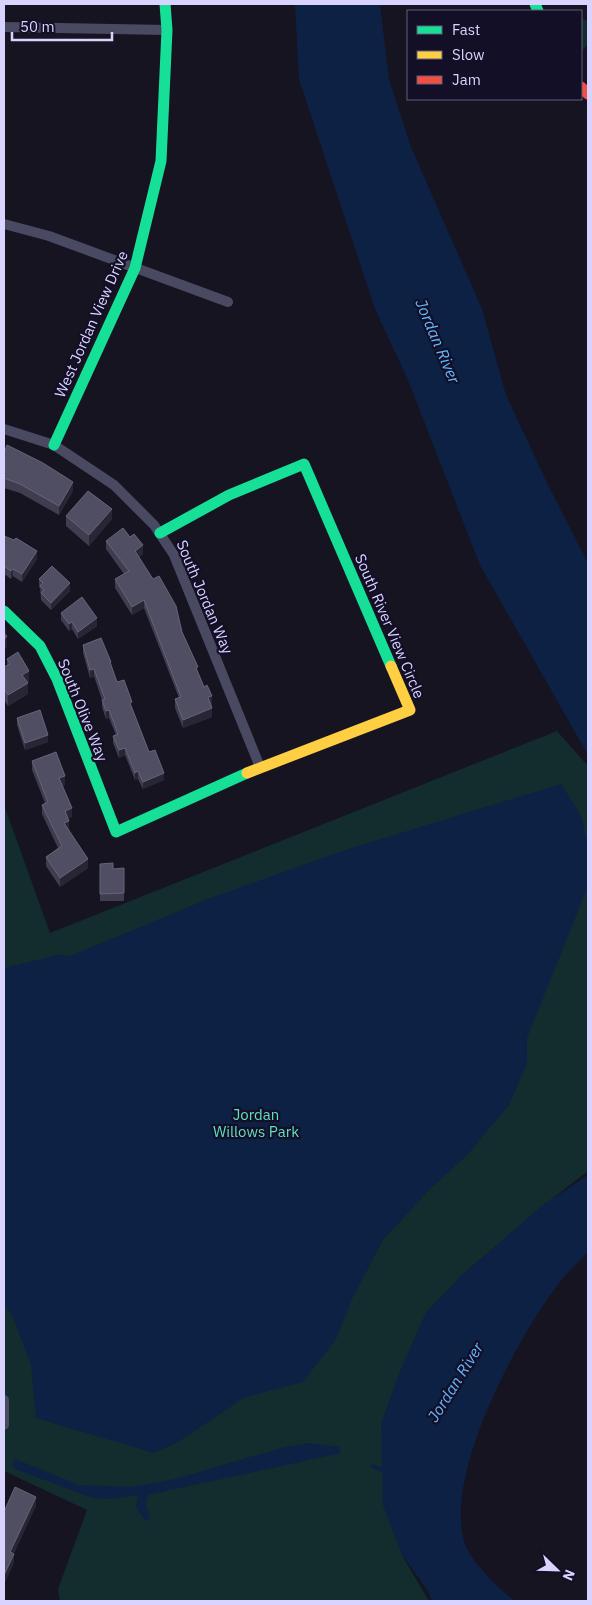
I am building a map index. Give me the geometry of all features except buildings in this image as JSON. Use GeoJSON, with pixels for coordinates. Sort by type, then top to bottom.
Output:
{"type":"FeatureCollection","features":[{"type":"Feature","properties":{"kind":"street","name":"West Jordan View Drive"},"geometry":{"type":"LineString","coordinates":[[54,445],[135,268],[161,161],[167,30],[165,4]]}},
{"type":"Feature","properties":{"kind":"street"},"geometry":{"type":"LineString","coordinates":[[4,27],[167,30]]}},
{"type":"Feature","properties":{"kind":"street"},"geometry":{"type":"LineString","coordinates":[[4,224],[49,236],[228,302]]}},
{"type":"Feature","properties":{"kind":"street","name":"South Jordan Way"},"geometry":{"type":"LineString","coordinates":[[4,429],[54,445],[114,485],[160,534],[174,555],[260,767]]}},
{"type":"Feature","properties":{"kind":"street","name":"South River View Circle"},"geometry":{"type":"LineString","coordinates":[[116,832],[260,767],[410,710],[304,464],[229,495],[160,534]]}},
{"type":"Feature","properties":{"kind":"street","name":"South Olive Way"},"geometry":{"type":"LineString","coordinates":[[4,611],[40,646],[56,679],[116,832]]}},
{"type":"Feature","properties":{"kind":"street"},"geometry":{"type":"LineString","coordinates":[[4,1400],[4,1425]]}},
{"type":"Feature","properties":{"kind":"green space"},"geometry":{"type":"Polygon","coordinates":[[[582,18],[588,21],[588,45],[582,50],[582,18]]]}},
{"type":"Feature","properties":{"kind":"green space","name":"Jordan Willows Park"},"geometry":{"type":"Polygon","coordinates":[[[557,731],[588,766],[588,1171],[544,1205],[460,1277],[402,1555],[429,1601],[60,1601],[58,1589],[87,1510],[4,1471],[4,805],[50,933],[557,731]]]}},
{"type":"Feature","properties":{"kind":"water","name":"Jordan River"},"geometry":{"type":"Polygon","coordinates":[[[295,4],[380,4],[389,80],[411,147],[482,309],[506,395],[549,487],[588,563],[588,755],[480,565],[408,380],[375,309],[299,79],[295,4]]]}},
{"type":"Feature","properties":{"kind":"water","name":"Jordan Willows Park"},"geometry":{"type":"Polygon","coordinates":[[[561,784],[581,816],[588,846],[588,886],[527,1038],[527,1063],[509,1105],[468,1154],[429,1190],[383,1240],[352,1299],[336,1339],[303,1382],[245,1397],[178,1442],[154,1453],[36,1418],[31,1365],[12,1315],[4,1304],[4,968],[58,955],[70,956],[213,897],[342,851],[561,784]]]}},
{"type":"Feature","properties":{"kind":"water","name":"Jordan River"},"geometry":{"type":"Polygon","coordinates":[[[588,1175],[588,1252],[562,1279],[545,1303],[506,1369],[474,1444],[464,1481],[461,1515],[465,1544],[473,1559],[494,1583],[515,1601],[432,1601],[428,1591],[402,1555],[383,1505],[381,1424],[399,1374],[426,1312],[460,1277],[543,1205],[588,1175]]]}},
{"type":"Feature","properties":{"kind":"water"},"geometry":{"type":"Polygon","coordinates":[[[310,1443],[339,1447],[341,1453],[148,1495],[146,1504],[150,1518],[145,1521],[136,1507],[138,1495],[109,1499],[93,1498],[15,1469],[12,1465],[15,1459],[79,1485],[130,1487],[175,1479],[281,1448],[310,1443]]]}},
{"type":"Feature","properties":{"kind":"waterway"},"geometry":{"type":"LineString","coordinates":[[373,1466],[387,1472]]}},
{"type":"Feature","properties":{"kind":"traffic: fast"},"geometry":{"type":"LineString","coordinates":[[54,445],[135,268],[161,161],[167,30],[165,4]]}},
{"type":"Feature","properties":{"kind":"traffic: fast"},"geometry":{"type":"LineString","coordinates":[[535,4],[538,10]]}},
{"type":"Feature","properties":{"kind":"traffic: fast"},"geometry":{"type":"LineString","coordinates":[[160,533],[229,495],[304,464],[391,666]]}},
{"type":"Feature","properties":{"kind":"traffic: fast"},"geometry":{"type":"LineString","coordinates":[[4,611],[40,646],[57,679],[116,832],[247,773]]}},
{"type":"Feature","properties":{"kind":"traffic: slow"},"geometry":{"type":"LineString","coordinates":[[247,773],[410,710],[391,666]]}},
{"type":"Feature","properties":{"kind":"traffic: jam"},"geometry":{"type":"LineString","coordinates":[[582,88],[588,94]]}}]}
